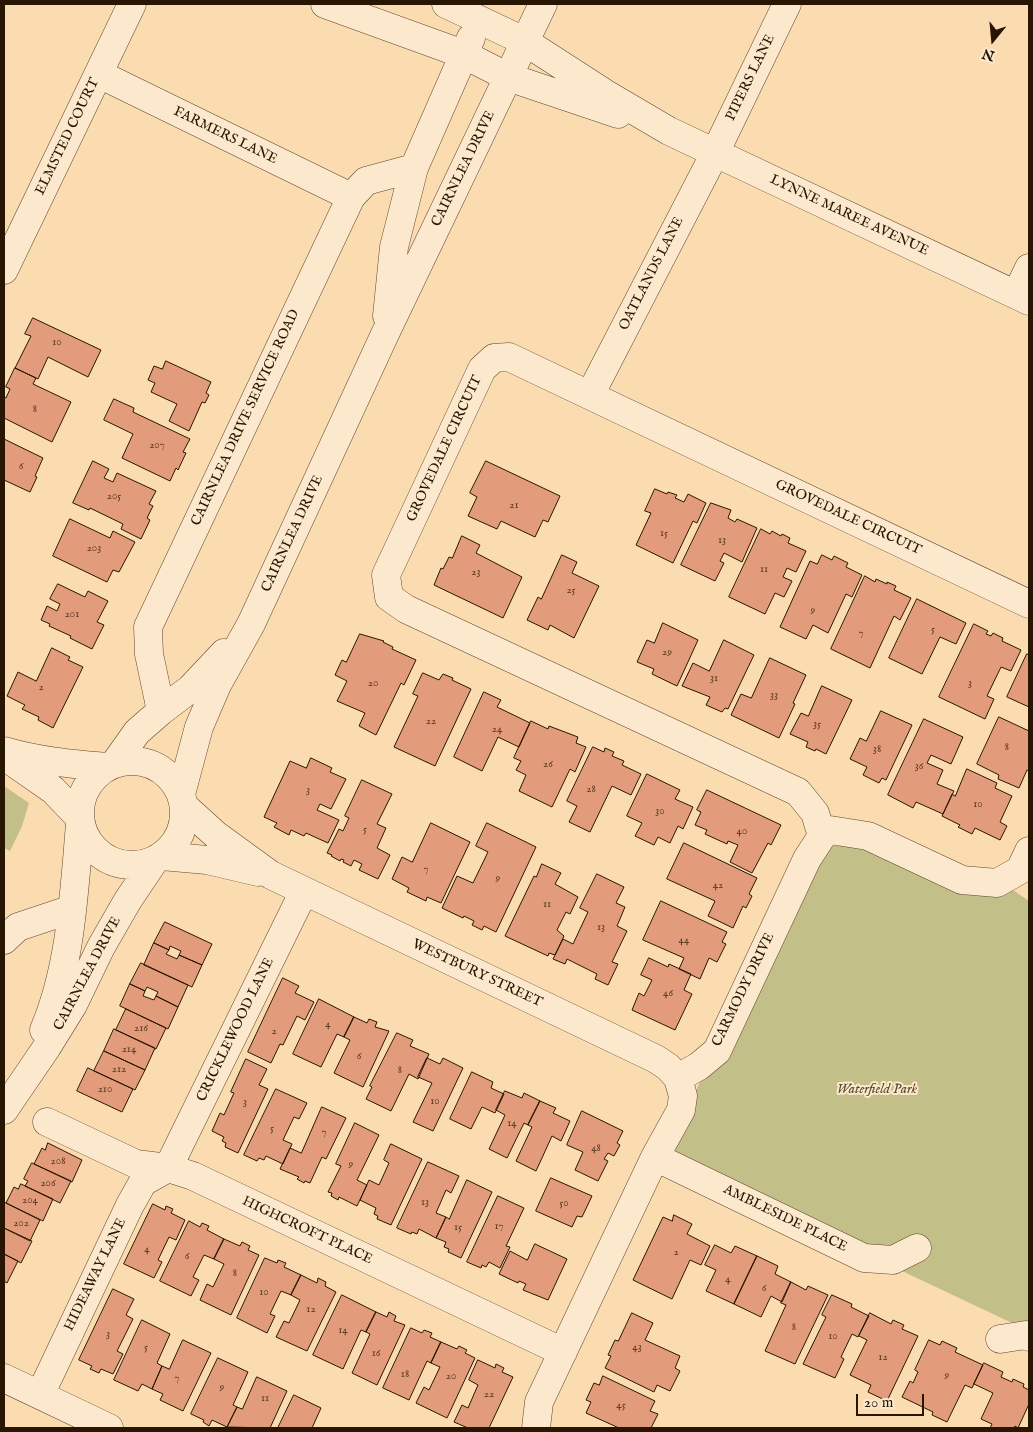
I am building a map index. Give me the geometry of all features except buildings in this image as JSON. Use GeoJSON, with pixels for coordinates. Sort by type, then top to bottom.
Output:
{"type":"FeatureCollection","features":[{"type":"Feature","properties":{"kind":"street","name":"ELMSTED COURT"},"geometry":{"type":"LineString","coordinates":[[4,270],[132,4]]}},
{"type":"Feature","properties":{"kind":"street","name":"LYNNE MAREE AVENUE"},"geometry":{"type":"LineString","coordinates":[[446,4],[484,12],[524,41],[606,94],[669,131],[1023,298]]}},
{"type":"Feature","properties":{"kind":"street","name":"CAIRNLEA DRIVE"},"geometry":{"type":"LineString","coordinates":[[182,800],[199,726],[217,685],[251,624],[385,334],[543,4]]}},
{"type":"Feature","properties":{"kind":"street","name":"PIPERS LANE"},"geometry":{"type":"LineString","coordinates":[[715,153],[787,4]]}},
{"type":"Feature","properties":{"kind":"street","name":"LYNNE MAREE AVENUE"},"geometry":{"type":"LineString","coordinates":[[339,6],[463,54],[508,77],[669,131]]}},
{"type":"Feature","properties":{"kind":"street","name":"CAIRNLEA DRIVE"},"geometry":{"type":"LineString","coordinates":[[385,334],[394,247],[414,168],[463,54],[484,12]]}},
{"type":"Feature","properties":{"kind":"street","name":"FARMERS LANE"},"geometry":{"type":"LineString","coordinates":[[98,74],[351,197]]}},
{"type":"Feature","properties":{"kind":"street","name":"OATLANDS LANE"},"geometry":{"type":"LineString","coordinates":[[590,396],[715,153]]}},
{"type":"Feature","properties":{"kind":"street","name":"CAIRNLEA DRIVE SERVICE ROAD"},"geometry":{"type":"LineString","coordinates":[[161,711],[149,654],[148,627],[351,197],[366,181],[414,168]]}},
{"type":"Feature","properties":{"kind":"street"},"geometry":{"type":"LineString","coordinates":[[1023,298],[1029,268]]}},
{"type":"Feature","properties":{"kind":"street","name":"GROVEDALE CIRCUIT"},"geometry":{"type":"LineString","coordinates":[[822,836],[815,813],[798,792],[406,609],[389,597],[386,575],[482,369],[494,358],[509,357],[1029,604]]}},
{"type":"Feature","properties":{"kind":"street","name":"CAIRNLEA DRIVE"},"geometry":{"type":"LineString","coordinates":[[111,765],[137,732],[190,689],[251,624]]}},
{"type":"Feature","properties":{"kind":"street"},"geometry":{"type":"LineString","coordinates":[[4,751],[27,758],[61,763],[111,765],[131,761],[146,763],[161,770],[173,781],[182,800],[184,820],[172,847],[158,858],[140,864],[124,864],[109,860],[96,851],[86,838],[80,820],[80,802],[94,776],[111,765]]}},
{"type":"Feature","properties":{"kind":"street"},"geometry":{"type":"LineString","coordinates":[[4,756],[53,790],[80,820]]}},
{"type":"Feature","properties":{"kind":"street","name":"WESTBURY STREET"},"geometry":{"type":"LineString","coordinates":[[182,800],[216,836],[272,875],[656,1059],[668,1067],[678,1078]]}},
{"type":"Feature","properties":{"kind":"street","name":"CAIRNLEA DRIVE"},"geometry":{"type":"LineString","coordinates":[[20,1087],[50,1015],[61,978],[72,909],[80,820]]}},
{"type":"Feature","properties":{"kind":"street"},"geometry":{"type":"LineString","coordinates":[[822,836],[830,830],[868,836],[962,880],[997,883],[1026,869]]}},
{"type":"Feature","properties":{"kind":"street","name":"CARMODY DRIVE"},"geometry":{"type":"LineString","coordinates":[[678,1078],[699,1066],[717,1050],[807,859],[822,836]]}},
{"type":"Feature","properties":{"kind":"street","name":"CAIRNLEA DRIVE"},"geometry":{"type":"LineString","coordinates":[[4,1110],[48,1047],[73,1005],[101,947],[128,900],[158,858]]}},
{"type":"Feature","properties":{"kind":"street","name":"WESTBURY STREET"},"geometry":{"type":"LineString","coordinates":[[158,858],[207,860],[272,875]]}},
{"type":"Feature","properties":{"kind":"street","name":"CRICKLEWOOD LANE"},"geometry":{"type":"LineString","coordinates":[[168,1168],[304,891]]}},
{"type":"Feature","properties":{"kind":"street"},"geometry":{"type":"LineString","coordinates":[[4,940],[18,927],[72,909]]}},
{"type":"Feature","properties":{"kind":"street"},"geometry":{"type":"LineString","coordinates":[[536,1428],[539,1402],[655,1157],[681,1110],[683,1096],[678,1078]]}},
{"type":"Feature","properties":{"kind":"street","name":"HIGHCROFT PLACE"},"geometry":{"type":"LineString","coordinates":[[47,1122],[136,1164],[168,1168],[193,1176],[563,1352]]}},
{"type":"Feature","properties":{"kind":"street","name":"AMBLESIDE PLACE"},"geometry":{"type":"LineString","coordinates":[[655,1157],[864,1258],[893,1260],[917,1248]]}},
{"type":"Feature","properties":{"kind":"street","name":"HIDEAWAY LANE"},"geometry":{"type":"LineString","coordinates":[[40,1395],[130,1205],[143,1182],[168,1168]]}},
{"type":"Feature","properties":{"kind":"street"},"geometry":{"type":"LineString","coordinates":[[1000,1339],[1029,1337]]}},
{"type":"Feature","properties":{"kind":"street"},"geometry":{"type":"LineString","coordinates":[[4,1378],[109,1428]]}},
{"type":"Feature","properties":{"kind":"green space"},"geometry":{"type":"Polygon","coordinates":[[[4,786],[29,803],[22,826],[10,851],[4,848],[4,786]]]}},
{"type":"Feature","properties":{"kind":"green space","name":"Waterfield Park"},"geometry":{"type":"Polygon","coordinates":[[[830,846],[861,846],[1010,888],[1029,901],[1029,1331],[665,1159],[700,1082],[722,1063],[820,854],[830,846]]]}}]}
